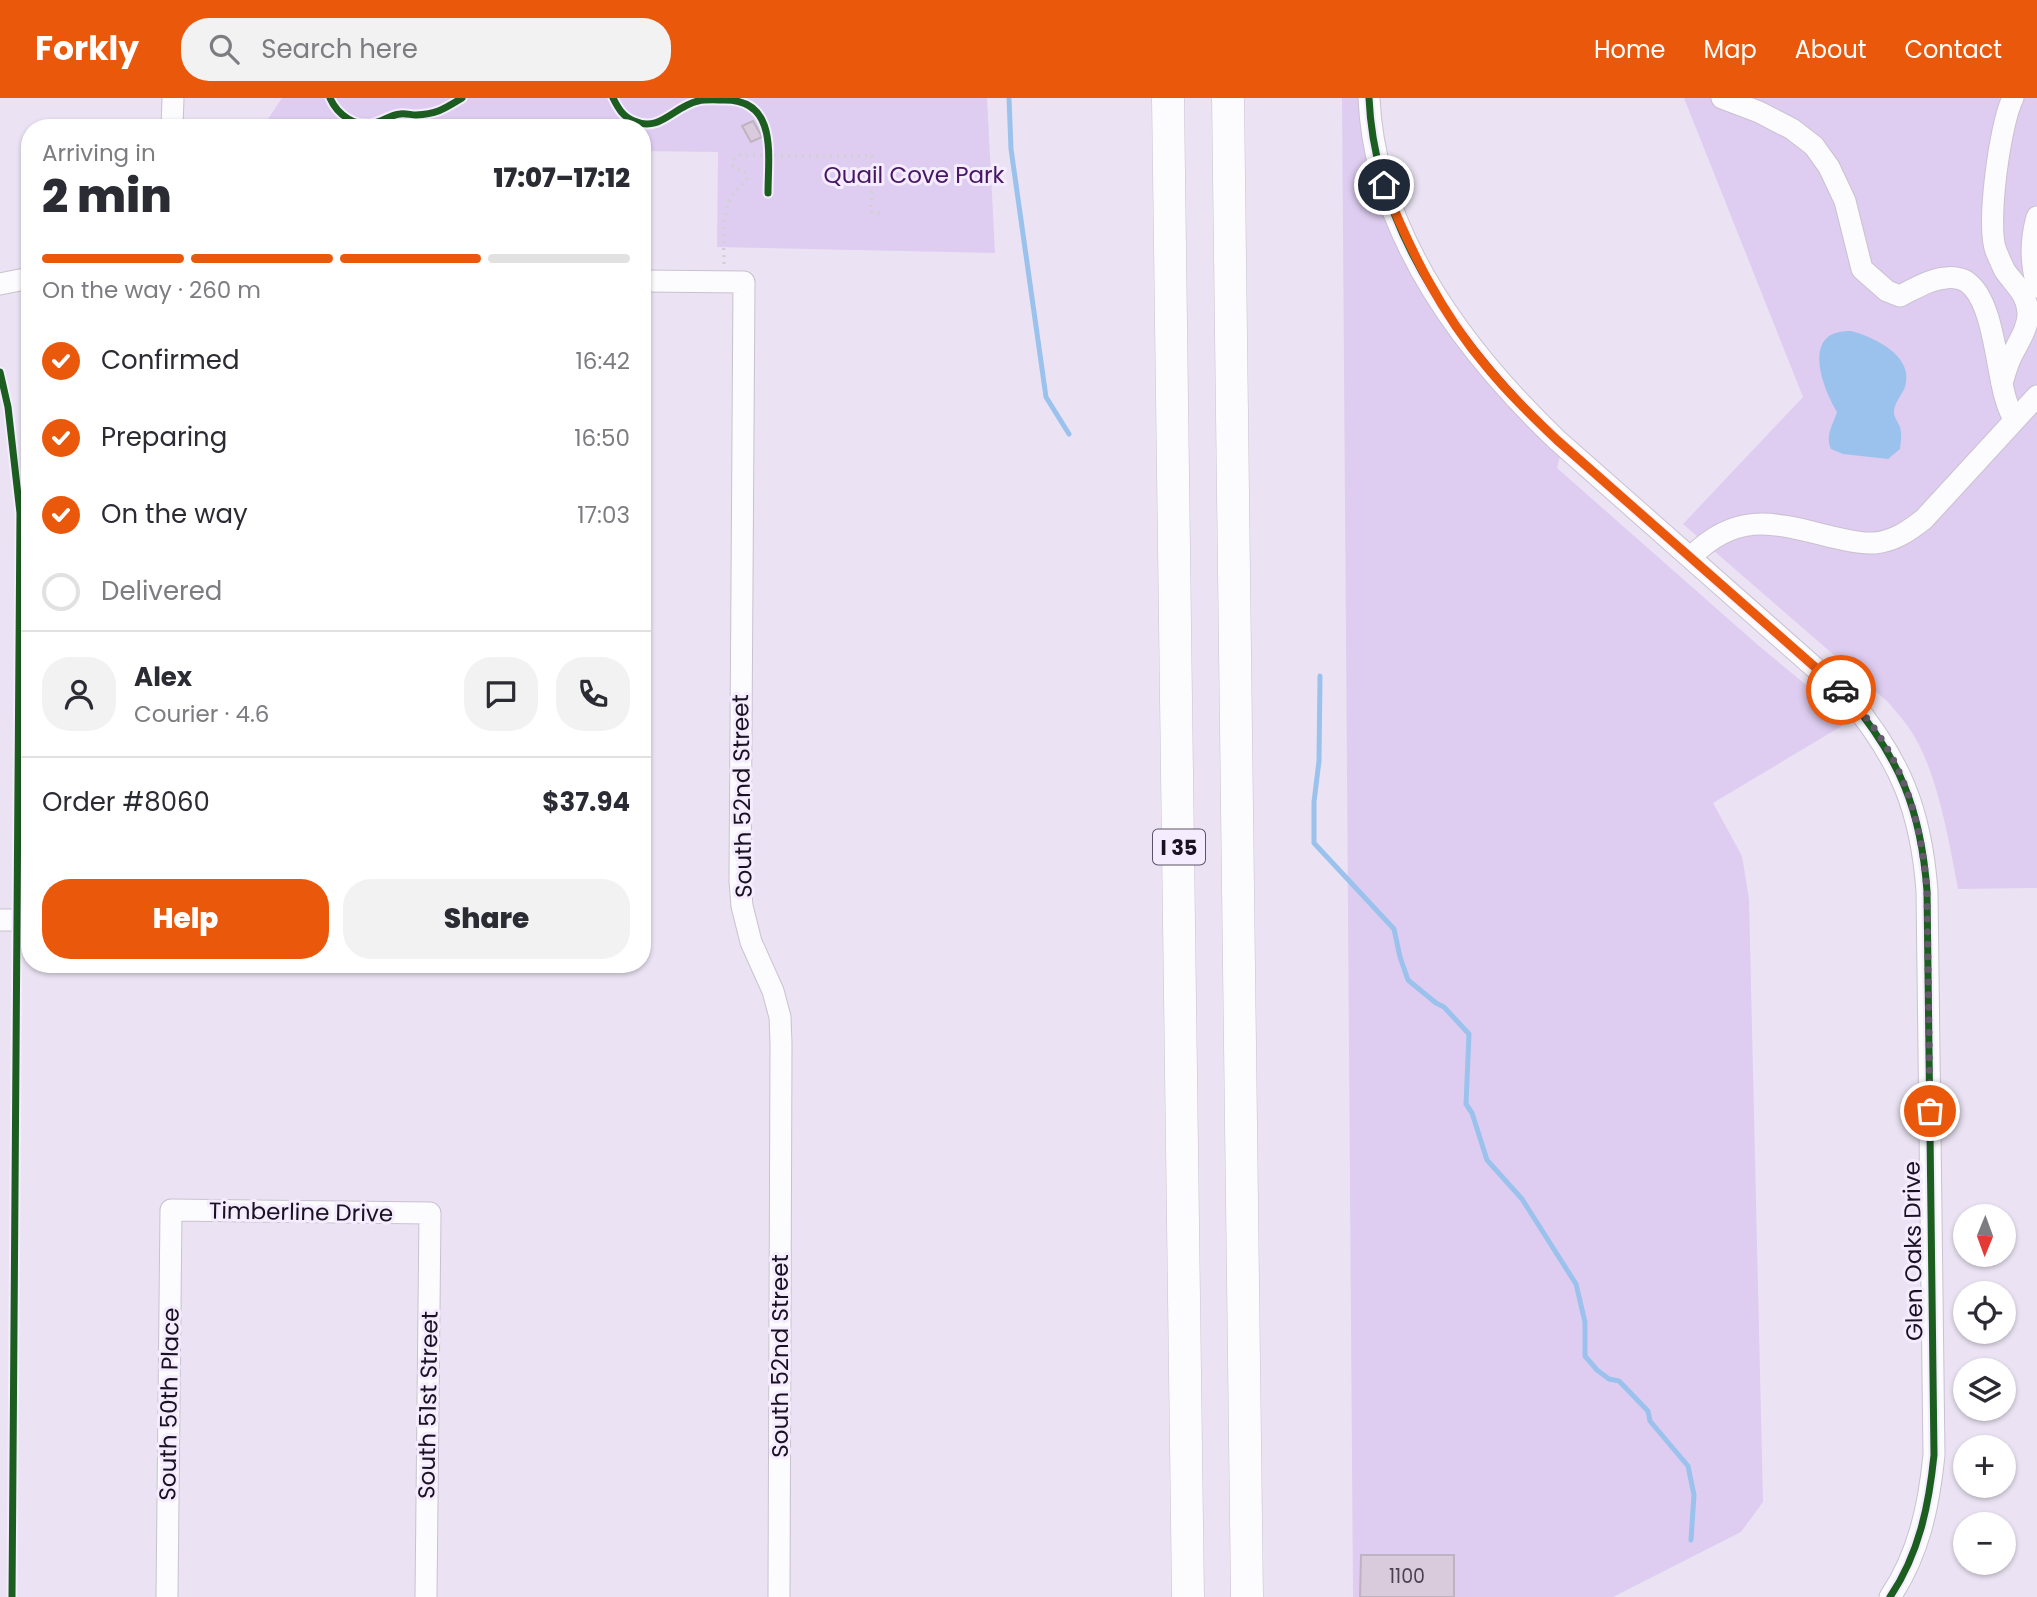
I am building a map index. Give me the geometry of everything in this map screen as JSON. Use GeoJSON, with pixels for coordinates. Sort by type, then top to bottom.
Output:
{"type":"FeatureCollection","features":[{"type":"Feature","properties":{"kind":"highway","name":"I 35"},"geometry":{"type":"LineString","coordinates":[[1168,98],[1188,1597]]}},
{"type":"Feature","properties":{"kind":"highway","name":"I 35"},"geometry":{"type":"LineString","coordinates":[[1228,98],[1247,1597]]}},
{"type":"Feature","properties":{"kind":"street"},"geometry":{"type":"LineString","coordinates":[[172,119],[173,98]]}},
{"type":"Feature","properties":{"kind":"street","name":"Glen Oaks Drive"},"geometry":{"type":"LineString","coordinates":[[1369,98],[1374,148],[1384,185],[1408,243],[1426,279],[1485,364],[1520,404],[1557,440],[1848,697],[1890,754],[1906,786],[1924,855],[1927,891],[1934,1455],[1930,1491],[1922,1525],[1911,1558],[1890,1597]]}},
{"type":"Feature","properties":{"kind":"street"},"geometry":{"type":"LineString","coordinates":[[1722,98],[1759,112],[1792,129],[1814,146],[1829,167],[1845,201],[1862,269],[1887,291],[1900,296],[1936,279],[1948,277],[1965,280],[1974,289],[1986,313],[2005,399],[2014,420]]}},
{"type":"Feature","properties":{"kind":"street"},"geometry":{"type":"LineString","coordinates":[[2002,383],[2029,314],[2024,294],[2004,270],[1993,236],[1993,202],[2005,119],[2013,98]]}},
{"type":"Feature","properties":{"kind":"street"},"geometry":{"type":"LineString","coordinates":[[2037,217],[2031,258],[2037,287]]}},
{"type":"Feature","properties":{"kind":"street"},"geometry":{"type":"LineString","coordinates":[[0,284],[21,280]]}},
{"type":"Feature","properties":{"kind":"street","name":"South 52nd Street"},"geometry":{"type":"LineString","coordinates":[[651,281],[744,282],[740,881],[742,906],[751,942],[773,991],[780,1017],[779,1597]]}},
{"type":"Feature","properties":{"kind":"street"},"geometry":{"type":"LineString","coordinates":[[1691,557],[1720,534],[1760,523],[1779,524],[1853,542],[1876,543],[1894,538],[1924,519],[2037,396]]}},
{"type":"Feature","properties":{"kind":"street"},"geometry":{"type":"LineString","coordinates":[[0,920],[21,920]]}},
{"type":"Feature","properties":{"kind":"street","name":"Timberline Drive"},"geometry":{"type":"LineString","coordinates":[[171,1210],[430,1213]]}},
{"type":"Feature","properties":{"kind":"street","name":"South 50th Place"},"geometry":{"type":"LineString","coordinates":[[167,1597],[171,1210]]}},
{"type":"Feature","properties":{"kind":"street","name":"South 51st Street"},"geometry":{"type":"LineString","coordinates":[[426,1597],[430,1213]]}},
{"type":"Feature","properties":{"kind":"path"},"geometry":{"type":"LineString","coordinates":[[768,146],[768,168]]}},
{"type":"Feature","properties":{"kind":"path"},"geometry":{"type":"LineString","coordinates":[[724,267],[724,224],[728,206],[734,192],[747,178],[746,173],[733,166],[734,159],[739,155],[872,156],[871,212],[881,213]]}},
{"type":"Feature","properties":{"kind":"green space","name":"Quail Cove Park"},"geometry":{"type":"Polygon","coordinates":[[[282,98],[987,98],[995,253],[717,247],[718,152],[651,151],[651,119],[268,119],[282,98]]]}},
{"type":"Feature","properties":{"kind":"green space"},"geometry":{"type":"Polygon","coordinates":[[[1342,98],[1369,98],[1370,114],[1426,278],[1563,445],[1557,468],[1759,646],[1850,721],[1713,803],[1742,856],[1749,899],[1763,1502],[1741,1532],[1613,1597],[1353,1597],[1342,98]]]}},
{"type":"Feature","properties":{"kind":"green space"},"geometry":{"type":"Polygon","coordinates":[[[1684,98],[2037,98],[2037,888],[1958,889],[1934,784],[1919,744],[1907,725],[1888,702],[1683,524],[1803,397],[1684,98]]]}},
{"type":"Feature","properties":{"kind":"water"},"geometry":{"type":"Polygon","coordinates":[[[1851,331],[1881,343],[1898,357],[1904,366],[1905,387],[1894,409],[1901,430],[1900,449],[1888,459],[1843,454],[1831,449],[1829,444],[1830,430],[1837,412],[1824,384],[1819,362],[1820,352],[1829,336],[1851,331]]]}},
{"type":"Feature","properties":{"kind":"building"},"geometry":{"type":"Polygon","coordinates":[[[753,121],[762,137],[751,142],[742,126],[753,121]]]}},
{"type":"Feature","properties":{"kind":"building"},"geometry":{"type":"Polygon","coordinates":[[[1361,1555],[1454,1555],[1454,1597],[1360,1597],[1361,1555]]]}},
{"type":"Feature","properties":{"kind":"waterway"},"geometry":{"type":"LineString","coordinates":[[1009,98],[1011,149],[1046,397],[1069,434]]}},
{"type":"Feature","properties":{"kind":"waterway"},"geometry":{"type":"LineString","coordinates":[[1320,676],[1314,843],[1394,929],[1408,980],[1444,1007],[1469,1034],[1466,1104],[1472,1113],[1487,1160],[1522,1199],[1576,1284],[1585,1322],[1585,1356],[1609,1379],[1619,1381],[1648,1411],[1650,1421],[1688,1466],[1694,1495],[1691,1540]]}},
{"type":"Feature","properties":{"kind":"cycle path"},"geometry":{"type":"LineString","coordinates":[[330,98],[337,109],[350,119]]}},
{"type":"Feature","properties":{"kind":"cycle path"},"geometry":{"type":"LineString","coordinates":[[385,119],[396,115],[435,112],[462,98]]}},
{"type":"Feature","properties":{"kind":"cycle path"},"geometry":{"type":"LineString","coordinates":[[613,98],[619,109],[630,119]]}},
{"type":"Feature","properties":{"kind":"cycle path"},"geometry":{"type":"LineString","coordinates":[[1369,98],[1375,147],[1388,195],[1406,241],[1430,286],[1458,328],[1522,405],[1557,440],[1848,697],[1894,764],[1913,810],[1927,891],[1934,1455],[1921,1529],[1908,1564],[1890,1597]]}},
{"type":"Feature","properties":{"kind":"cycle path"},"geometry":{"type":"LineString","coordinates":[[651,124],[701,100],[742,102],[754,109],[762,120],[766,133],[768,193]]}},
{"type":"Feature","properties":{"kind":"cycle path"},"geometry":{"type":"LineString","coordinates":[[0,372],[8,407],[20,513],[12,1597]]}},
{"type":"Feature","properties":{"kind":"way so far"},"geometry":{"type":"LineString","coordinates":[[1841,690],[1870,724],[1890,754],[1906,786],[1917,821],[1924,855],[1927,891],[1930,1111]]}},
{"type":"Feature","properties":{"kind":"route"},"geometry":{"type":"LineString","coordinates":[[1384,185],[1402,231],[1426,279],[1485,364],[1520,404],[1557,440],[1841,690]]}}]}
